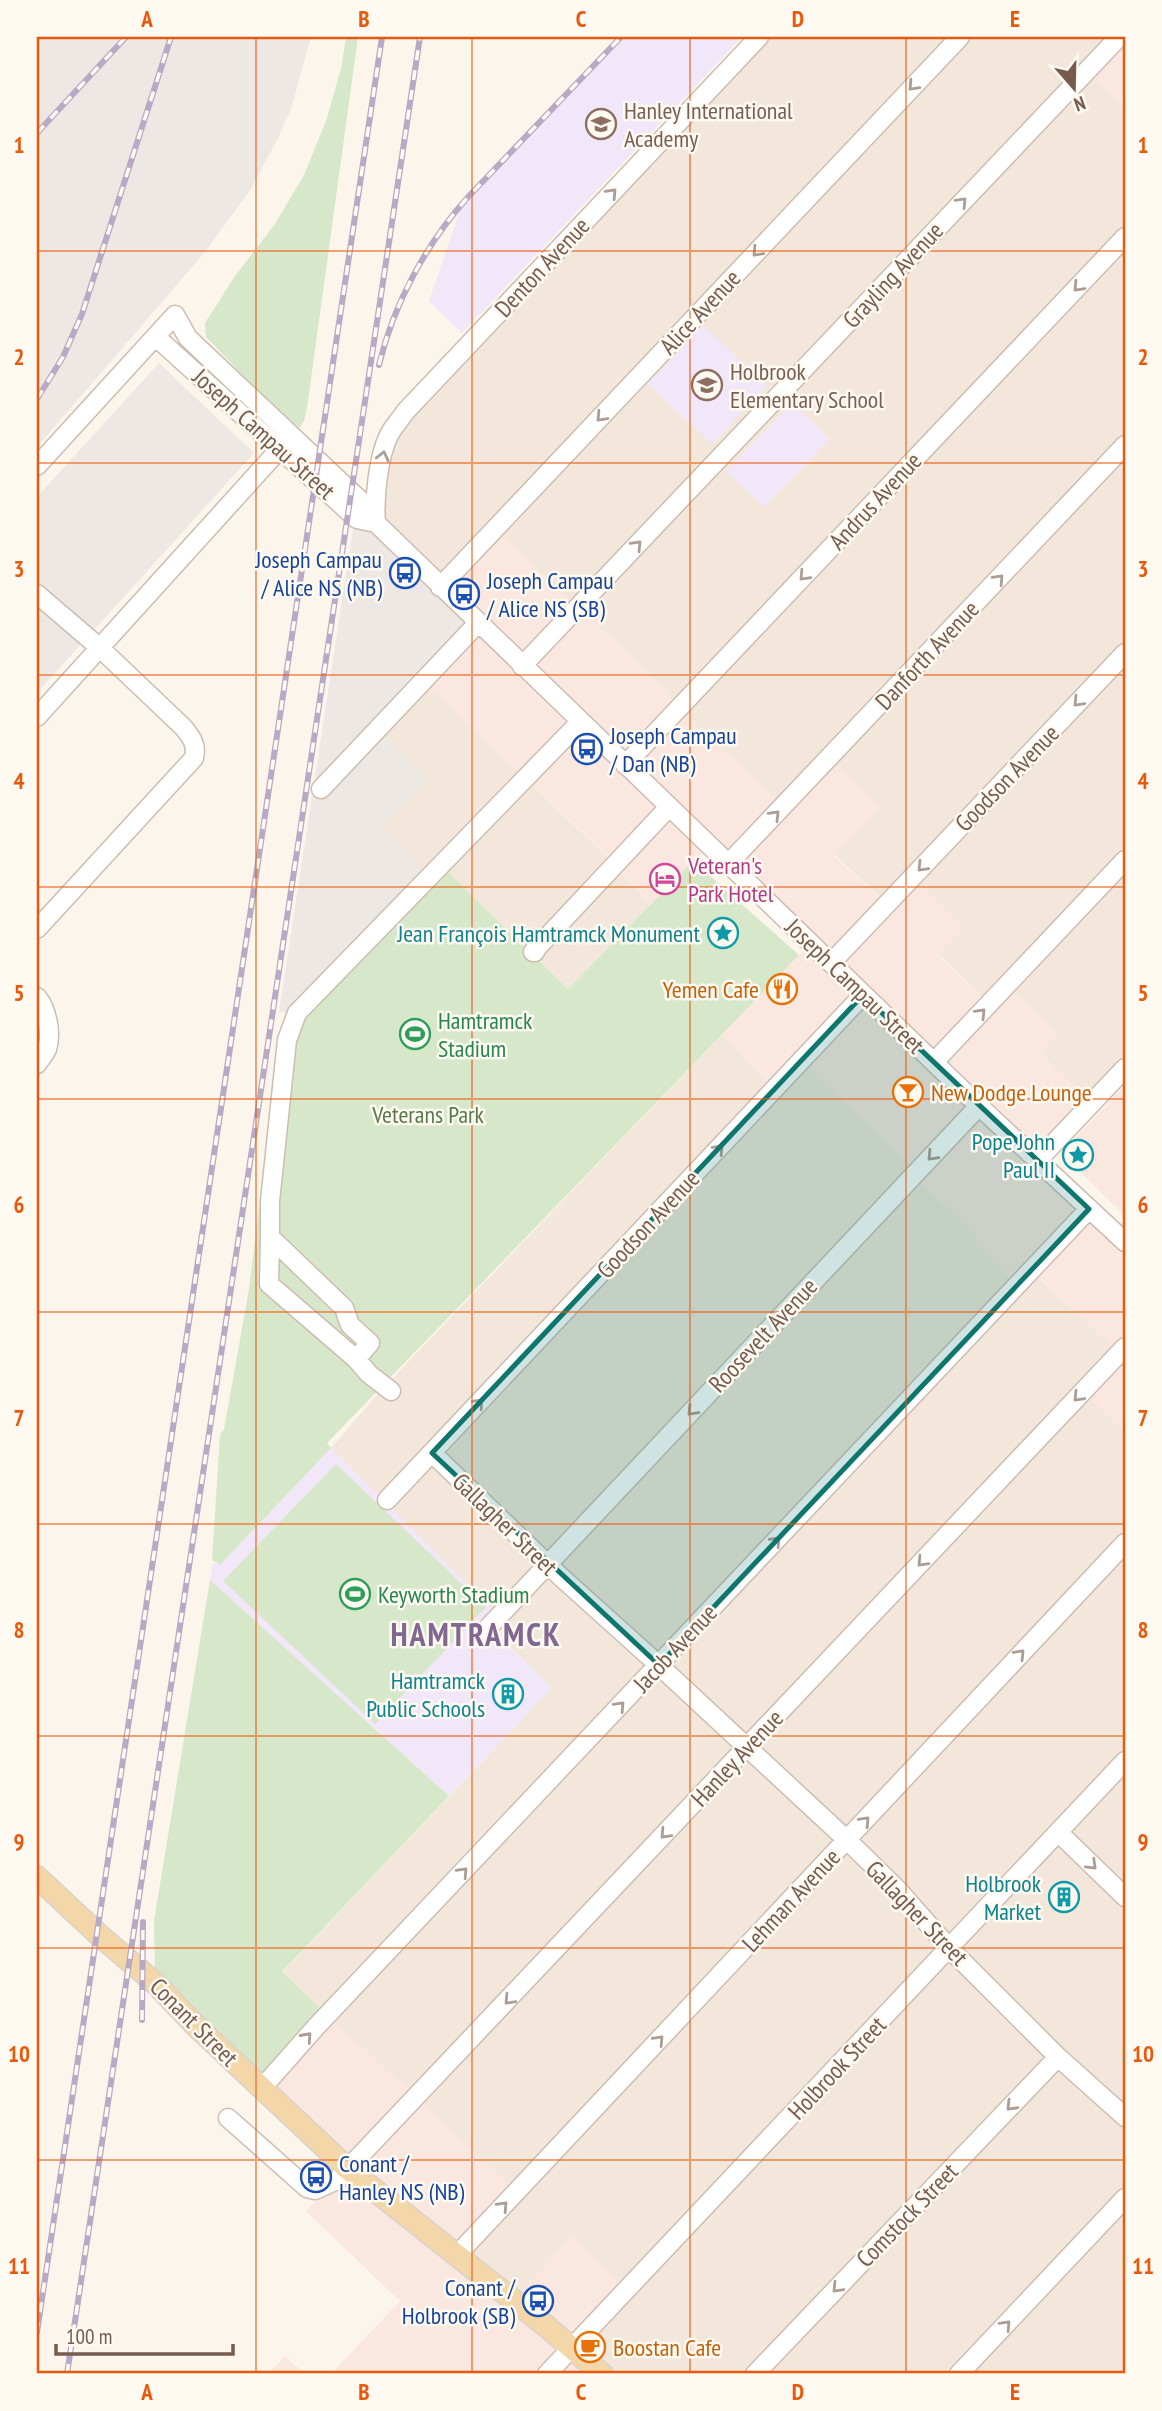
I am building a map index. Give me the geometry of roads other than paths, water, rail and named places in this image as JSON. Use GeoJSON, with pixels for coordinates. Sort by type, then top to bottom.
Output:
{"type":"FeatureCollection","features":[{"type":"Feature","properties":{"kind":"main road","name":"Conant Street"},"geometry":{"type":"LineString","coordinates":[[37,1877],[97,1934],[155,1983],[197,2027],[348,2169],[602,2374]]}},
{"type":"Feature","properties":{"kind":"street","name":"Denton Avenue"},"geometry":{"type":"LineString","coordinates":[[376,523],[374,506],[382,455],[389,436],[405,412],[759,37]]}},
{"type":"Feature","properties":{"kind":"street","name":"Alice Avenue"},"geometry":{"type":"LineString","coordinates":[[440,587],[960,37]]}},
{"type":"Feature","properties":{"kind":"street","name":"Grayling Avenue"},"geometry":{"type":"LineString","coordinates":[[522,666],[1119,37]]}},
{"type":"Feature","properties":{"kind":"street","name":"Andrus Avenue"},"geometry":{"type":"LineString","coordinates":[[625,765],[1125,237]]}},
{"type":"Feature","properties":{"kind":"street","name":"Joseph Campau Street"},"geometry":{"type":"LineString","coordinates":[[376,523],[357,520],[156,337],[175,315],[188,338],[363,503],[376,523],[440,587],[979,1106],[1125,1242]]}},
{"type":"Feature","properties":{"kind":"street"},"geometry":{"type":"LineString","coordinates":[[37,466],[156,337]]}},
{"type":"Feature","properties":{"kind":"street"},"geometry":{"type":"LineString","coordinates":[[37,717],[292,436]]}},
{"type":"Feature","properties":{"kind":"street","name":"Danforth Avenue"},"geometry":{"type":"LineString","coordinates":[[728,864],[1125,445]]}},
{"type":"Feature","properties":{"kind":"street"},"geometry":{"type":"LineString","coordinates":[[37,594],[100,648],[184,727],[194,741],[196,750],[194,758],[37,929]]}},
{"type":"Feature","properties":{"kind":"street"},"geometry":{"type":"LineString","coordinates":[[321,789],[478,623]]}},
{"type":"Feature","properties":{"kind":"street","name":"Goodson Avenue"},"geometry":{"type":"LineString","coordinates":[[831,963],[1125,653]]}},
{"type":"Feature","properties":{"kind":"street"},"geometry":{"type":"LineString","coordinates":[[391,1391],[269,1284],[270,1201],[287,1040],[297,1013],[580,722]]}},
{"type":"Feature","properties":{"kind":"street"},"geometry":{"type":"LineString","coordinates":[[535,951],[669,807]]}},
{"type":"Feature","properties":{"kind":"street"},"geometry":{"type":"LineString","coordinates":[[933,1062],[1125,860]]}},
{"type":"Feature","properties":{"kind":"street","name":"Goodson Avenue"},"geometry":{"type":"LineString","coordinates":[[387,1500],[863,995]]}},
{"type":"Feature","properties":{"kind":"street"},"geometry":{"type":"LineString","coordinates":[[37,997],[49,1028],[47,1049],[37,1064]]}},
{"type":"Feature","properties":{"kind":"street"},"geometry":{"type":"LineString","coordinates":[[1037,1161],[1125,1068]]}},
{"type":"Feature","properties":{"kind":"street","name":"Roosevelt Avenue"},"geometry":{"type":"LineString","coordinates":[[485,1631],[979,1106]]}},
{"type":"Feature","properties":{"kind":"street","name":"Jacob Avenue"},"geometry":{"type":"LineString","coordinates":[[262,2088],[314,2028],[1089,1209]]}},
{"type":"Feature","properties":{"kind":"street"},"geometry":{"type":"LineString","coordinates":[[270,1237],[344,1308],[350,1325],[370,1343],[356,1359]]}},
{"type":"Feature","properties":{"kind":"street","name":"Hanley Avenue"},"geometry":{"type":"LineString","coordinates":[[348,2169],[1125,1347]]}},
{"type":"Feature","properties":{"kind":"street","name":"Gallagher Street"},"geometry":{"type":"LineString","coordinates":[[432,1453],[847,1840],[898,1890],[950,1949],[1058,2057],[1125,2117]]}},
{"type":"Feature","properties":{"kind":"street","name":"Lehman Avenue"},"geometry":{"type":"LineString","coordinates":[[456,2256],[1125,1543]]}},
{"type":"Feature","properties":{"kind":"street","name":"Holbrook Street"},"geometry":{"type":"LineString","coordinates":[[547,2374],[1125,1761]]}},
{"type":"Feature","properties":{"kind":"street"},"geometry":{"type":"LineString","coordinates":[[1058,1832],[1125,1897]]}},
{"type":"Feature","properties":{"kind":"street","name":"Comstock Street"},"geometry":{"type":"LineString","coordinates":[[755,2374],[1058,2057]]}},
{"type":"Feature","properties":{"kind":"street"},"geometry":{"type":"LineString","coordinates":[[228,2118],[307,2188],[315,2190],[332,2184],[348,2169]]}},
{"type":"Feature","properties":{"kind":"street"},"geometry":{"type":"LineString","coordinates":[[959,2374],[1125,2198]]}},
{"type":"Feature","properties":{"kind":"railway"},"geometry":{"type":"LineString","coordinates":[[37,133],[126,37]]}},
{"type":"Feature","properties":{"kind":"railway"},"geometry":{"type":"LineString","coordinates":[[37,399],[63,357],[82,314],[171,37]]}},
{"type":"Feature","properties":{"kind":"railway"},"geometry":{"type":"LineString","coordinates":[[37,2332],[382,37]]}},
{"type":"Feature","properties":{"kind":"railway"},"geometry":{"type":"LineString","coordinates":[[67,2374],[420,37]]}},
{"type":"Feature","properties":{"kind":"railway"},"geometry":{"type":"LineString","coordinates":[[379,365],[393,319],[413,275],[438,234],[468,197],[621,37]]}},
{"type":"Feature","properties":{"kind":"railway"},"geometry":{"type":"LineString","coordinates":[[142,2020],[143,1922]]}},
{"type":"Feature","properties":{"kind":"place","name":"Hanley International Academy"},"geometry":{"type":"Point","coordinates":[601,124]}},
{"type":"Feature","properties":{"kind":"place","name":"Holbrook Elementary School"},"geometry":{"type":"Point","coordinates":[707,385]}},
{"type":"Feature","properties":{"kind":"place","name":"Joseph Campau / Alice NS (NB)"},"geometry":{"type":"Point","coordinates":[405,573]}},
{"type":"Feature","properties":{"kind":"place","name":"Joseph Campau / Alice NS (SB)"},"geometry":{"type":"Point","coordinates":[464,594]}},
{"type":"Feature","properties":{"kind":"place","name":"Joseph Campau / Dan (NB)"},"geometry":{"type":"Point","coordinates":[587,749]}},
{"type":"Feature","properties":{"kind":"place","name":"Veteran's Park Hotel"},"geometry":{"type":"Point","coordinates":[665,879]}},
{"type":"Feature","properties":{"kind":"place","name":"Jean François Hamtramck Monument"},"geometry":{"type":"Point","coordinates":[723,933]}},
{"type":"Feature","properties":{"kind":"place","name":"Yemen Cafe"},"geometry":{"type":"Point","coordinates":[782,989]}},
{"type":"Feature","properties":{"kind":"place","name":"Hamtramck Stadium"},"geometry":{"type":"Point","coordinates":[415,1034]}},
{"type":"Feature","properties":{"kind":"place","name":"New Dodge Lounge"},"geometry":{"type":"Point","coordinates":[908,1092]}},
{"type":"Feature","properties":{"kind":"place","name":"Pope John Paul II"},"geometry":{"type":"Point","coordinates":[1078,1155]}},
{"type":"Feature","properties":{"kind":"place","name":"Keyworth Stadium"},"geometry":{"type":"Point","coordinates":[355,1594]}},
{"type":"Feature","properties":{"kind":"place","name":"Hamtramck Public Schools"},"geometry":{"type":"Point","coordinates":[508,1694]}},
{"type":"Feature","properties":{"kind":"place","name":"Holbrook Market"},"geometry":{"type":"Point","coordinates":[1064,1897]}},
{"type":"Feature","properties":{"kind":"place","name":"Conant / Hanley NS (NB)"},"geometry":{"type":"Point","coordinates":[316,2177]}},
{"type":"Feature","properties":{"kind":"place","name":"Conant / Holbrook (SB)"},"geometry":{"type":"Point","coordinates":[538,2301]}},
{"type":"Feature","properties":{"kind":"place","name":"Boostan Cafe"},"geometry":{"type":"Point","coordinates":[590,2347]}},
{"type":"Feature","properties":{"kind":"district","name":"HAMTRAMCK"},"geometry":{"type":"Point","coordinates":[476,1634]}},
{"type":"Feature","properties":{"kind":"park label","name":"Veterans Park"},"geometry":{"type":"Point","coordinates":[428,1114]}}]}
